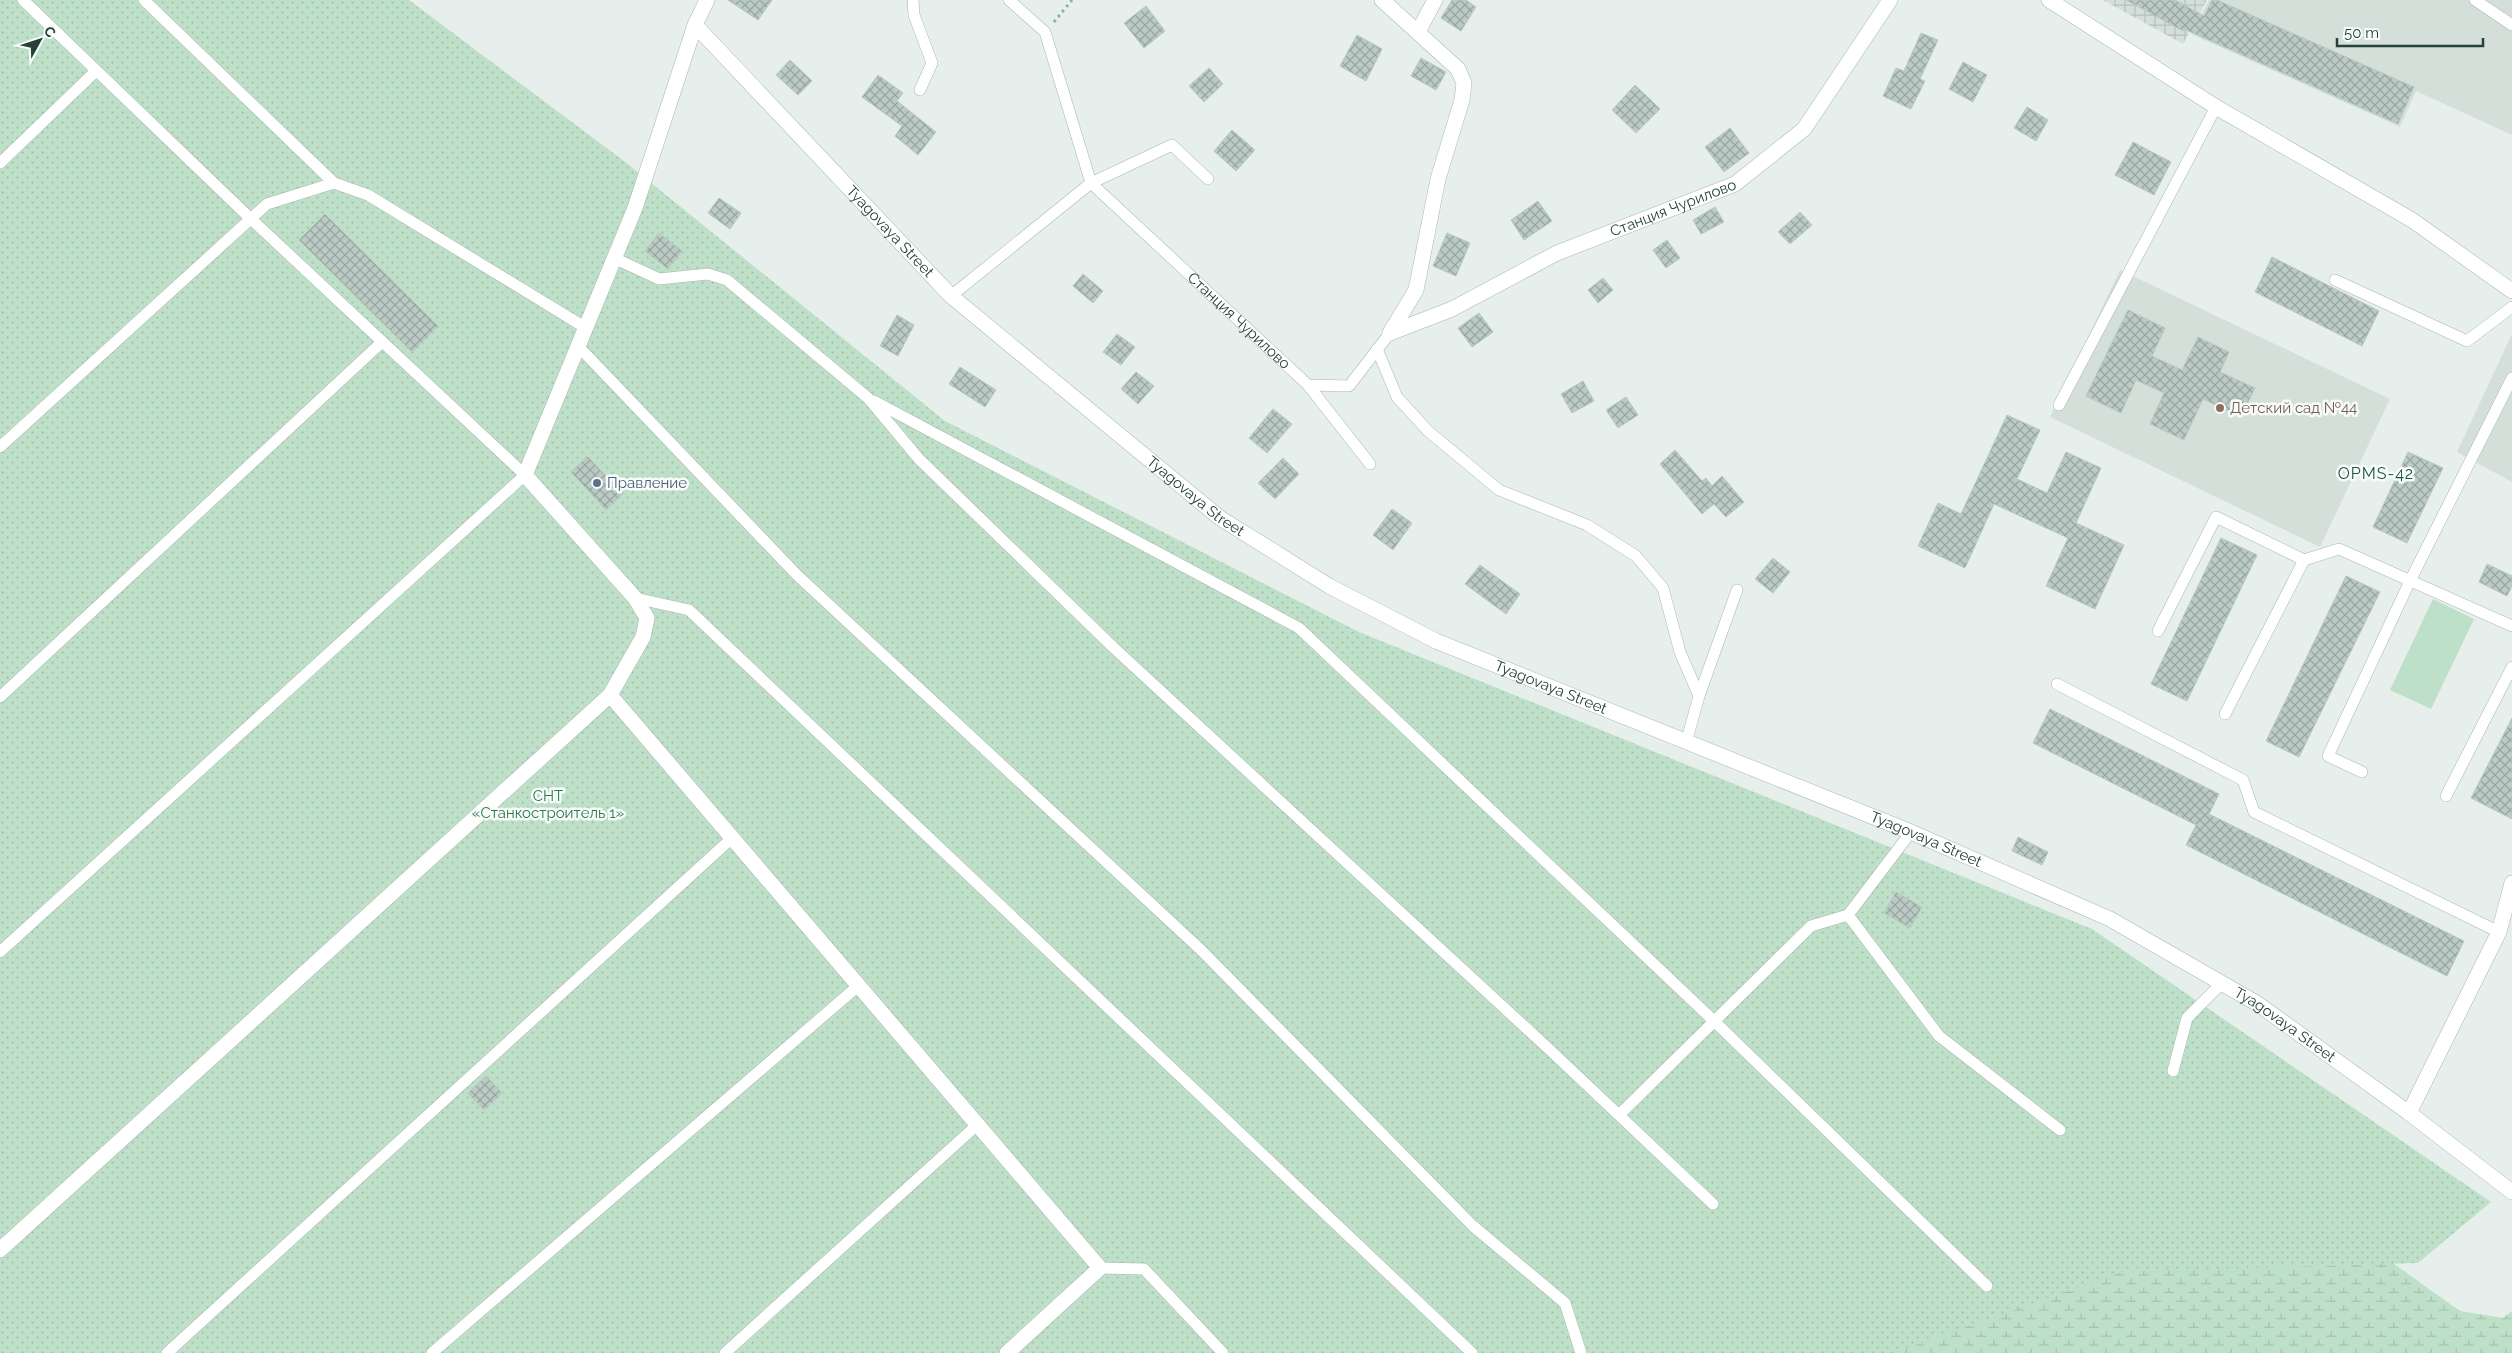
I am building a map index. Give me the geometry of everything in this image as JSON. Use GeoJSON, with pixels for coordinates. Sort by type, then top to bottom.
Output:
{"type":"FeatureCollection","features":[{"type":"Feature","properties":{"kind":"street"},"geometry":{"type":"LineString","coordinates":[[0,1250],[610,695],[643,638],[647,618],[635,598],[525,475],[634,208],[706,0]]}},
{"type":"Feature","properties":{"kind":"street","name":"Станция Чурилово"},"geometry":{"type":"LineString","coordinates":[[1382,0],[1458,69],[1464,83],[1462,100],[1438,179],[1416,290],[1390,333]]}},
{"type":"Feature","properties":{"kind":"street"},"geometry":{"type":"LineString","coordinates":[[1418,32],[1435,0]]}},
{"type":"Feature","properties":{"kind":"street","name":"Станция Чурилово"},"geometry":{"type":"LineString","coordinates":[[1390,333],[1452,309],[1557,253],[1735,184],[1804,129],[1890,0]]}},
{"type":"Feature","properties":{"kind":"street"},"geometry":{"type":"LineString","coordinates":[[2050,0],[2216,107],[2412,220],[2512,291]]}},
{"type":"Feature","properties":{"kind":"street","name":"Tyagovaya Street"},"geometry":{"type":"LineString","coordinates":[[696,25],[951,296],[1220,518],[1329,586],[1436,641],[1911,832],[2110,919],[2258,1004],[2409,1113],[2512,1192]]}},
{"type":"Feature","properties":{"kind":"street"},"geometry":{"type":"LineString","coordinates":[[610,695],[1100,1268],[1007,1353]]}},
{"type":"Feature","properties":{"kind":"street"},"geometry":{"type":"LineString","coordinates":[[2409,1113],[2499,932],[2512,883]]}},
{"type":"Feature","properties":{"kind":"lane"},"geometry":{"type":"LineString","coordinates":[[0,952],[525,475],[251,219],[23,0]]}},
{"type":"Feature","properties":{"kind":"lane"},"geometry":{"type":"LineString","coordinates":[[144,0],[334,183],[368,195],[586,328]]}},
{"type":"Feature","properties":{"kind":"lane"},"geometry":{"type":"LineString","coordinates":[[913,0],[914,15],[932,63],[920,90]]}},
{"type":"Feature","properties":{"kind":"lane"},"geometry":{"type":"LineString","coordinates":[[1009,0],[1045,32],[1091,183]]}},
{"type":"Feature","properties":{"kind":"lane"},"geometry":{"type":"LineString","coordinates":[[2475,0],[2509,20]]}},
{"type":"Feature","properties":{"kind":"lane"},"geometry":{"type":"LineString","coordinates":[[0,163],[96,70]]}},
{"type":"Feature","properties":{"kind":"lane"},"geometry":{"type":"LineString","coordinates":[[2059,405],[2216,107]]}},
{"type":"Feature","properties":{"kind":"lane"},"geometry":{"type":"LineString","coordinates":[[951,296],[1091,183],[1172,145],[1208,179]]}},
{"type":"Feature","properties":{"kind":"lane"},"geometry":{"type":"LineString","coordinates":[[0,447],[267,204],[334,183]]}},
{"type":"Feature","properties":{"kind":"lane","name":"Станция Чурилово"},"geometry":{"type":"LineString","coordinates":[[1091,183],[1308,385],[1349,386],[1390,333]]}},
{"type":"Feature","properties":{"kind":"lane"},"geometry":{"type":"LineString","coordinates":[[614,258],[659,279],[708,274],[727,280],[868,398],[919,459],[1114,648],[1713,1204]]}},
{"type":"Feature","properties":{"kind":"lane"},"geometry":{"type":"LineString","coordinates":[[2335,280],[2467,341],[2512,307]]}},
{"type":"Feature","properties":{"kind":"lane"},"geometry":{"type":"LineString","coordinates":[[0,696],[382,342]]}},
{"type":"Feature","properties":{"kind":"lane"},"geometry":{"type":"LineString","coordinates":[[578,346],[797,575],[1201,950],[1473,1226],[1566,1303],[1581,1353]]}},
{"type":"Feature","properties":{"kind":"lane"},"geometry":{"type":"LineString","coordinates":[[1377,348],[1398,397],[1428,431],[1499,490],[1587,525],[1636,556],[1663,588],[1680,652],[1699,696]]}},
{"type":"Feature","properties":{"kind":"lane"},"geometry":{"type":"LineString","coordinates":[[2362,772],[2328,756],[2410,581],[2512,378]]}},
{"type":"Feature","properties":{"kind":"lane"},"geometry":{"type":"LineString","coordinates":[[1308,385],[1370,464]]}},
{"type":"Feature","properties":{"kind":"lane"},"geometry":{"type":"LineString","coordinates":[[868,398],[1299,628],[1714,1022],[1987,1286]]}},
{"type":"Feature","properties":{"kind":"lane"},"geometry":{"type":"LineString","coordinates":[[2158,631],[2216,517],[2304,560],[2339,550],[2512,626]]}},
{"type":"Feature","properties":{"kind":"lane"},"geometry":{"type":"LineString","coordinates":[[2225,714],[2304,560]]}},
{"type":"Feature","properties":{"kind":"lane"},"geometry":{"type":"LineString","coordinates":[[1686,743],[1699,696],[1737,590]]}},
{"type":"Feature","properties":{"kind":"lane"},"geometry":{"type":"LineString","coordinates":[[635,598],[689,610],[1472,1353]]}},
{"type":"Feature","properties":{"kind":"lane"},"geometry":{"type":"LineString","coordinates":[[2446,796],[2512,667]]}},
{"type":"Feature","properties":{"kind":"lane"},"geometry":{"type":"LineString","coordinates":[[2057,684],[2243,780],[2254,812],[2499,932]]}},
{"type":"Feature","properties":{"kind":"lane"},"geometry":{"type":"LineString","coordinates":[[1619,1116],[1811,926],[1848,915],[1911,832]]}},
{"type":"Feature","properties":{"kind":"lane"},"geometry":{"type":"LineString","coordinates":[[167,1353],[732,838]]}},
{"type":"Feature","properties":{"kind":"lane"},"geometry":{"type":"LineString","coordinates":[[1848,915],[1939,1036],[2060,1130]]}},
{"type":"Feature","properties":{"kind":"lane"},"geometry":{"type":"LineString","coordinates":[[2173,1071],[2187,1018],[2222,983]]}},
{"type":"Feature","properties":{"kind":"lane"},"geometry":{"type":"LineString","coordinates":[[432,1353],[858,986]]}},
{"type":"Feature","properties":{"kind":"lane"},"geometry":{"type":"LineString","coordinates":[[725,1353],[977,1125]]}},
{"type":"Feature","properties":{"kind":"lane"},"geometry":{"type":"LineString","coordinates":[[1100,1268],[1144,1268],[1223,1353]]}},
{"type":"Feature","properties":{"kind":"path"},"geometry":{"type":"LineString","coordinates":[[1045,32],[1072,0]]}},
{"type":"Feature","properties":{"kind":"shaded area"},"geometry":{"type":"Polygon","coordinates":[[[2103,0],[2207,0],[2183,44],[2103,0]]]}},
{"type":"Feature","properties":{"kind":"shaded area"},"geometry":{"type":"Polygon","coordinates":[[[2209,0],[2512,0],[2512,135],[2416,91],[2400,127],[2191,34],[2209,0]]]}},
{"type":"Feature","properties":{"kind":"shaded area","name":"Детский сад №44"},"geometry":{"type":"Polygon","coordinates":[[[2120,270],[2390,399],[2320,547],[2050,417],[2120,270]]]}},
{"type":"Feature","properties":{"kind":"shaded area"},"geometry":{"type":"Polygon","coordinates":[[[2512,334],[2512,482],[2457,452],[2512,334]]]}},
{"type":"Feature","properties":{"kind":"green space","name":"СНТ «Станкостроитель 1»"},"geometry":{"type":"Polygon","coordinates":[[[0,0],[409,0],[624,161],[945,421],[1359,632],[2092,929],[2491,1202],[2418,1263],[2121,1272],[1893,1353],[0,1353],[0,0]]]}},
{"type":"Feature","properties":{"kind":"green space"},"geometry":{"type":"Polygon","coordinates":[[[2433,599],[2474,619],[2431,709],[2390,690],[2433,599]]]}},
{"type":"Feature","properties":{"kind":"green space"},"geometry":{"type":"Polygon","coordinates":[[[2331,1219],[2460,1311],[2503,1318],[2512,1311],[2512,1353],[1650,1353],[2331,1219]]]}},
{"type":"Feature","properties":{"kind":"building"},"geometry":{"type":"Polygon","coordinates":[[[728,0],[772,0],[758,20],[728,0]]]}},
{"type":"Feature","properties":{"kind":"building"},"geometry":{"type":"Polygon","coordinates":[[[1452,0],[1466,0],[1476,7],[1461,31],[1441,18],[1452,0]]]}},
{"type":"Feature","properties":{"kind":"building"},"geometry":{"type":"Polygon","coordinates":[[[2126,0],[2175,0],[2204,16],[2212,0],[2217,0],[2414,87],[2398,124],[2184,29],[2183,31],[2126,0]]]}},
{"type":"Feature","properties":{"kind":"building"},"geometry":{"type":"Polygon","coordinates":[[[1146,6],[1165,31],[1144,48],[1124,23],[1146,6]]]}},
{"type":"Feature","properties":{"kind":"building"},"geometry":{"type":"Polygon","coordinates":[[[1921,33],[1938,40],[1920,79],[1925,81],[1911,109],[1883,96],[1896,68],[1904,71],[1921,33]]]}},
{"type":"Feature","properties":{"kind":"building"},"geometry":{"type":"Polygon","coordinates":[[[1357,35],[1382,49],[1366,81],[1340,66],[1357,35]]]}},
{"type":"Feature","properties":{"kind":"building"},"geometry":{"type":"Polygon","coordinates":[[[1421,58],[1446,72],[1436,90],[1411,76],[1421,58]]]}},
{"type":"Feature","properties":{"kind":"building"},"geometry":{"type":"Polygon","coordinates":[[[790,60],[812,81],[798,95],[776,75],[790,60]]]}},
{"type":"Feature","properties":{"kind":"building"},"geometry":{"type":"Polygon","coordinates":[[[1963,62],[1987,75],[1973,102],[1949,89],[1963,62]]]}},
{"type":"Feature","properties":{"kind":"building"},"geometry":{"type":"Polygon","coordinates":[[[1209,68],[1223,84],[1204,102],[1189,86],[1209,68]]]}},
{"type":"Feature","properties":{"kind":"building"},"geometry":{"type":"Polygon","coordinates":[[[878,75],[903,93],[897,101],[936,132],[918,155],[895,136],[902,126],[862,97],[878,75]]]}},
{"type":"Feature","properties":{"kind":"building"},"geometry":{"type":"Polygon","coordinates":[[[1635,85],[1660,109],[1636,133],[1612,110],[1635,85]]]}},
{"type":"Feature","properties":{"kind":"building"},"geometry":{"type":"Polygon","coordinates":[[[2027,107],[2048,120],[2036,141],[2014,128],[2027,107]]]}},
{"type":"Feature","properties":{"kind":"building"},"geometry":{"type":"Polygon","coordinates":[[[1730,128],[1749,153],[1724,172],[1705,147],[1730,128]]]}},
{"type":"Feature","properties":{"kind":"building"},"geometry":{"type":"Polygon","coordinates":[[[1232,130],[1255,150],[1236,171],[1214,151],[1232,130]]]}},
{"type":"Feature","properties":{"kind":"building"},"geometry":{"type":"Polygon","coordinates":[[[2133,142],[2171,162],[2154,195],[2115,175],[2133,142]]]}},
{"type":"Feature","properties":{"kind":"building"},"geometry":{"type":"Polygon","coordinates":[[[719,198],[741,213],[730,229],[708,213],[719,198]]]}},
{"type":"Feature","properties":{"kind":"building"},"geometry":{"type":"Polygon","coordinates":[[[1538,201],[1552,221],[1524,240],[1511,220],[1538,201]]]}},
{"type":"Feature","properties":{"kind":"building"},"geometry":{"type":"Polygon","coordinates":[[[1715,207],[1724,222],[1701,234],[1693,220],[1715,207]]]}},
{"type":"Feature","properties":{"kind":"building"},"geometry":{"type":"Polygon","coordinates":[[[1800,212],[1812,225],[1790,244],[1778,232],[1800,212]]]}},
{"type":"Feature","properties":{"kind":"building"},"geometry":{"type":"Polygon","coordinates":[[[325,214],[438,326],[412,352],[299,240],[325,214]]]}},
{"type":"Feature","properties":{"kind":"building"},"geometry":{"type":"Polygon","coordinates":[[[659,233],[682,251],[668,269],[645,251],[659,233]]]}},
{"type":"Feature","properties":{"kind":"building"},"geometry":{"type":"Polygon","coordinates":[[[1447,233],[1470,243],[1456,276],[1433,266],[1447,233]]]}},
{"type":"Feature","properties":{"kind":"building"},"geometry":{"type":"Polygon","coordinates":[[[1667,240],[1680,258],[1666,268],[1653,250],[1667,240]]]}},
{"type":"Feature","properties":{"kind":"building"},"geometry":{"type":"Polygon","coordinates":[[[2272,257],[2379,311],[2362,346],[2255,292],[2272,257]]]}},
{"type":"Feature","properties":{"kind":"building"},"geometry":{"type":"Polygon","coordinates":[[[1083,274],[1103,291],[1093,303],[1073,286],[1083,274]]]}},
{"type":"Feature","properties":{"kind":"building"},"geometry":{"type":"Polygon","coordinates":[[[1603,278],[1613,290],[1598,303],[1588,290],[1603,278]]]}},
{"type":"Feature","properties":{"kind":"building"},"geometry":{"type":"Polygon","coordinates":[[[2128,310],[2165,328],[2152,356],[2182,370],[2198,337],[2229,352],[2220,372],[2255,388],[2241,417],[2203,399],[2184,440],[2150,424],[2164,393],[2136,380],[2121,413],[2086,396],[2128,310]]]}},
{"type":"Feature","properties":{"kind":"building"},"geometry":{"type":"Polygon","coordinates":[[[1479,313],[1493,332],[1472,347],[1458,328],[1479,313]]]}},
{"type":"Feature","properties":{"kind":"building"},"geometry":{"type":"Polygon","coordinates":[[[897,315],[914,325],[898,356],[880,346],[897,315]]]}},
{"type":"Feature","properties":{"kind":"building"},"geometry":{"type":"Polygon","coordinates":[[[1117,334],[1135,347],[1121,365],[1103,352],[1117,334]]]}},
{"type":"Feature","properties":{"kind":"building"},"geometry":{"type":"Polygon","coordinates":[[[960,367],[996,390],[985,407],[949,384],[960,367]]]}},
{"type":"Feature","properties":{"kind":"building"},"geometry":{"type":"Polygon","coordinates":[[[1136,372],[1154,386],[1138,404],[1121,389],[1136,372]]]}},
{"type":"Feature","properties":{"kind":"building"},"geometry":{"type":"Polygon","coordinates":[[[1583,381],[1594,401],[1572,413],[1561,394],[1583,381]]]}},
{"type":"Feature","properties":{"kind":"building"},"geometry":{"type":"Polygon","coordinates":[[[1626,397],[1638,415],[1618,428],[1606,410],[1626,397]]]}},
{"type":"Feature","properties":{"kind":"building"},"geometry":{"type":"Polygon","coordinates":[[[1273,409],[1292,424],[1267,453],[1249,438],[1273,409]]]}},
{"type":"Feature","properties":{"kind":"building"},"geometry":{"type":"Polygon","coordinates":[[[2007,415],[2040,430],[2017,479],[2047,493],[2066,452],[2101,468],[2076,523],[2124,545],[2095,609],[2046,586],[2068,538],[1994,504],[1965,568],[1918,546],[1938,503],[1961,514],[2007,415]]]}},
{"type":"Feature","properties":{"kind":"building"},"geometry":{"type":"Polygon","coordinates":[[[1675,450],[1702,481],[1706,478],[1712,486],[1722,476],[1744,502],[1726,517],[1714,504],[1702,514],[1660,464],[1675,450]]]}},
{"type":"Feature","properties":{"kind":"building"},"geometry":{"type":"Polygon","coordinates":[[[2408,452],[2443,468],[2407,543],[2373,527],[2408,452]]]}},
{"type":"Feature","properties":{"kind":"building","name":"Правление"},"geometry":{"type":"Polygon","coordinates":[[[587,456],[623,494],[606,510],[571,472],[587,456]]]}},
{"type":"Feature","properties":{"kind":"building"},"geometry":{"type":"Polygon","coordinates":[[[1283,458],[1299,474],[1275,499],[1258,483],[1283,458]]]}},
{"type":"Feature","properties":{"kind":"building"},"geometry":{"type":"Polygon","coordinates":[[[1392,509],[1412,523],[1393,550],[1373,535],[1392,509]]]}},
{"type":"Feature","properties":{"kind":"building"},"geometry":{"type":"Polygon","coordinates":[[[2221,538],[2257,555],[2187,701],[2151,684],[2221,538]]]}},
{"type":"Feature","properties":{"kind":"building"},"geometry":{"type":"Polygon","coordinates":[[[1773,558],[1790,572],[1773,593],[1755,579],[1773,558]]]}},
{"type":"Feature","properties":{"kind":"building"},"geometry":{"type":"Polygon","coordinates":[[[2487,564],[2512,576],[2512,586],[2507,596],[2479,582],[2487,564]]]}},
{"type":"Feature","properties":{"kind":"building"},"geometry":{"type":"Polygon","coordinates":[[[1480,565],[1520,594],[1506,614],[1465,584],[1480,565]]]}},
{"type":"Feature","properties":{"kind":"building"},"geometry":{"type":"Polygon","coordinates":[[[2346,576],[2380,592],[2299,757],[2266,741],[2346,576]]]}},
{"type":"Feature","properties":{"kind":"building"},"geometry":{"type":"Polygon","coordinates":[[[2050,709],[2219,794],[2209,814],[2464,941],[2447,976],[2186,845],[2196,825],[2033,743],[2050,709]]]}},
{"type":"Feature","properties":{"kind":"building"},"geometry":{"type":"Polygon","coordinates":[[[2512,718],[2512,819],[2471,798],[2512,718]]]}},
{"type":"Feature","properties":{"kind":"building"},"geometry":{"type":"Polygon","coordinates":[[[2018,837],[2048,852],[2042,865],[2012,851],[2018,837]]]}},
{"type":"Feature","properties":{"kind":"building"},"geometry":{"type":"Polygon","coordinates":[[[1896,892],[1922,907],[1910,928],[1884,913],[1896,892]]]}},
{"type":"Feature","properties":{"kind":"building"},"geometry":{"type":"Polygon","coordinates":[[[486,1076],[502,1093],[484,1110],[468,1093],[486,1076]]]}},
{"type":"Feature","properties":{"kind":"place","name":"Детский сад №44"},"geometry":{"type":"Point","coordinates":[2220,408]}},
{"type":"Feature","properties":{"kind":"place","name":"Правление"},"geometry":{"type":"Point","coordinates":[597,483]}},
{"type":"Feature","properties":{"kind":"district","name":"OPMS-42"},"geometry":{"type":"Point","coordinates":[2376,473]}}]}
